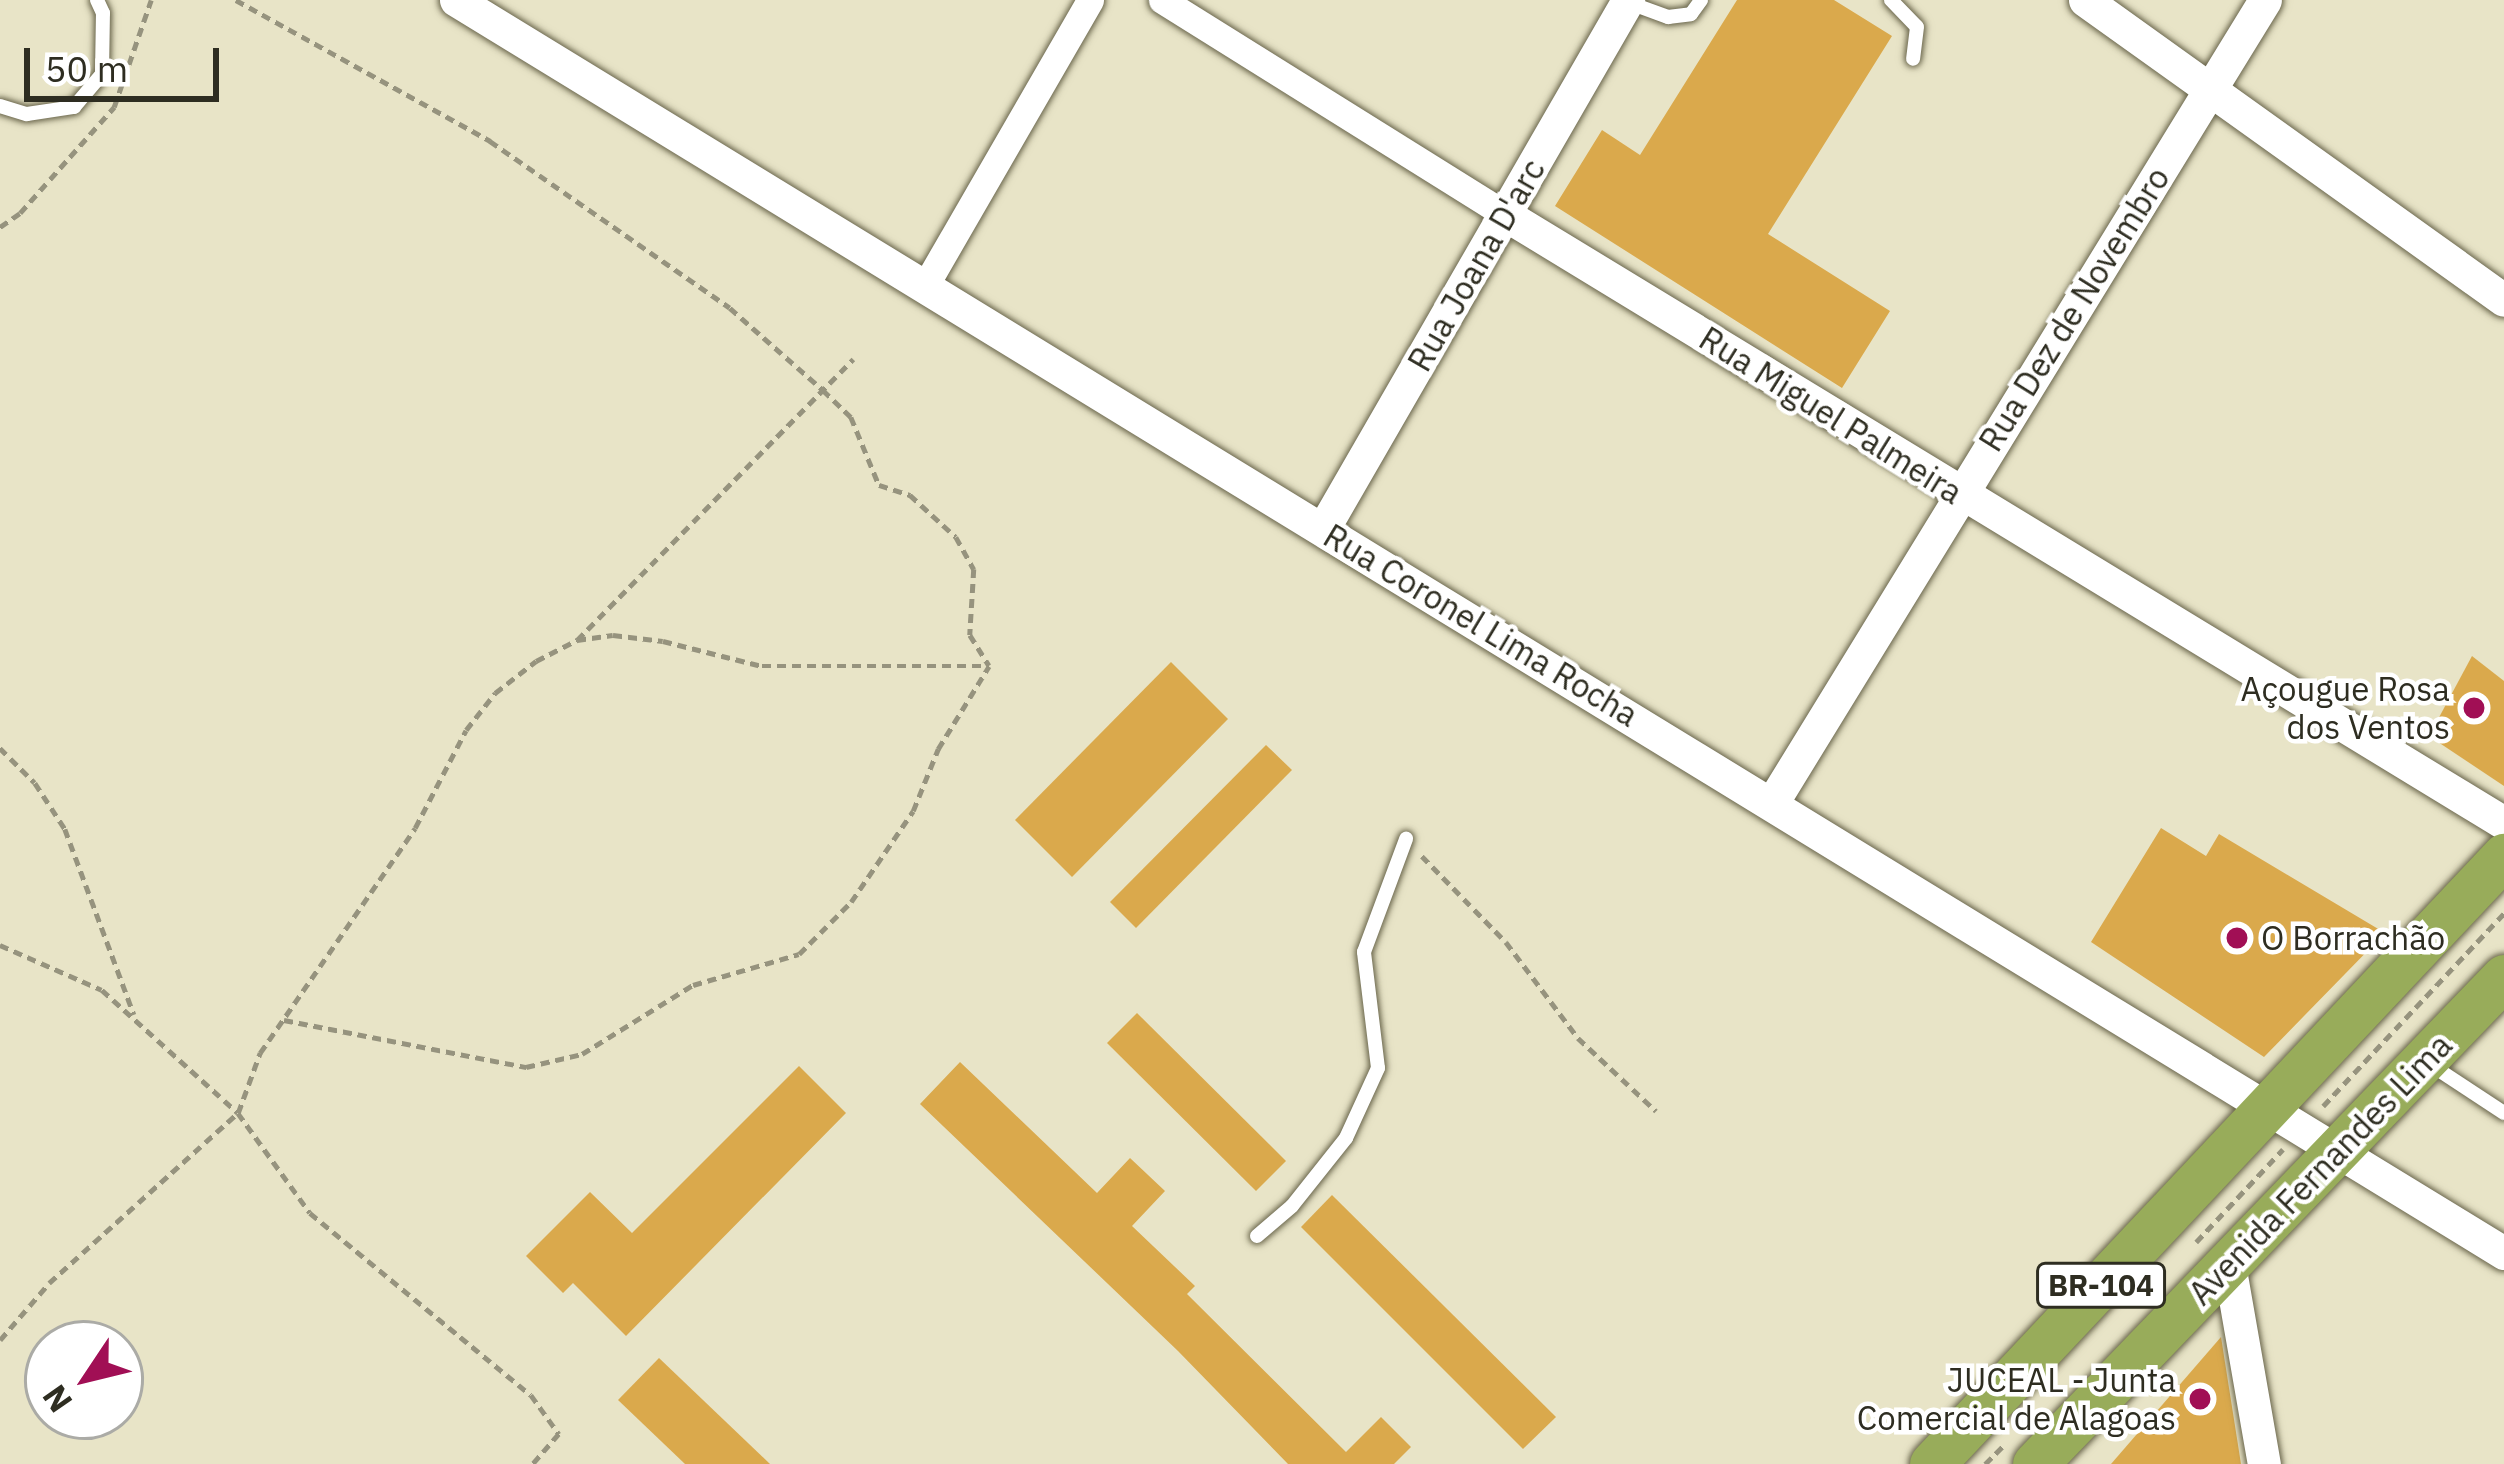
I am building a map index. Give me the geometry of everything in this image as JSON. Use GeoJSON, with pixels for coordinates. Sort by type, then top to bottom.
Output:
{"type":"FeatureCollection","features":[{"type":"Feature","properties":{"kind":"highway","name":"Avenida Fernandes Lima"},"geometry":{"type":"LineString","coordinates":[[2027,1447],[2211,1255],[2504,856]]}},
{"type":"Feature","properties":{"kind":"highway","name":"Avenida Fernandes Lima"},"geometry":{"type":"LineString","coordinates":[[1932,1464],[2303,1128],[2424,1061],[2502,982]]}},
{"type":"Feature","properties":{"kind":"street","name":"Rua Coronel Lima Rocha"},"geometry":{"type":"LineString","coordinates":[[456,0],[2504,1253]]}},
{"type":"Feature","properties":{"kind":"street"},"geometry":{"type":"LineString","coordinates":[[925,286],[1090,0]]}},
{"type":"Feature","properties":{"kind":"street","name":"Rua Miguel Palmeira"},"geometry":{"type":"LineString","coordinates":[[1162,0],[1958,493],[2504,823]]}},
{"type":"Feature","properties":{"kind":"street"},"geometry":{"type":"LineString","coordinates":[[2085,0],[2504,300]]}},
{"type":"Feature","properties":{"kind":"street","name":"Rua Dez de Novembro"},"geometry":{"type":"LineString","coordinates":[[1772,802],[1906,589],[1958,493],[2266,0]]}},
{"type":"Feature","properties":{"kind":"street","name":"Rua Joana D'arc"},"geometry":{"type":"LineString","coordinates":[[1323,529],[1628,1]]}},
{"type":"Feature","properties":{"kind":"street"},"geometry":{"type":"LineString","coordinates":[[2211,1255],[2264,1464]]}},
{"type":"Feature","properties":{"kind":"lane"},"geometry":{"type":"LineString","coordinates":[[0,106],[27,113],[74,107],[102,74],[103,13],[97,0]]}},
{"type":"Feature","properties":{"kind":"lane"},"geometry":{"type":"LineString","coordinates":[[1628,1],[1668,17],[1690,14],[1701,0]]}},
{"type":"Feature","properties":{"kind":"lane"},"geometry":{"type":"LineString","coordinates":[[1891,0],[1917,27],[1913,59]]}},
{"type":"Feature","properties":{"kind":"lane"},"geometry":{"type":"LineString","coordinates":[[1257,1235],[1292,1206],[1346,1138],[1378,1068],[1364,952],[1406,838]]}},
{"type":"Feature","properties":{"kind":"lane"},"geometry":{"type":"LineString","coordinates":[[2424,1061],[2504,1113]]}},
{"type":"Feature","properties":{"kind":"path"},"geometry":{"type":"LineString","coordinates":[[236,0],[490,141],[730,308],[823,390],[850,417],[879,485],[910,495],[956,537],[974,569],[970,635],[989,666]]}},
{"type":"Feature","properties":{"kind":"path"},"geometry":{"type":"LineString","coordinates":[[578,640],[853,359]]}},
{"type":"Feature","properties":{"kind":"path"},"geometry":{"type":"LineString","coordinates":[[0,1340],[50,1282],[238,1113],[260,1053],[415,828],[466,730],[495,693],[536,661],[578,640],[613,635],[663,641],[762,666],[989,666]]}},
{"type":"Feature","properties":{"kind":"path"},"geometry":{"type":"LineString","coordinates":[[284,1020],[526,1067],[582,1054],[693,986],[799,954],[851,902],[913,811],[938,748],[989,666]]}},
{"type":"Feature","properties":{"kind":"path"},"geometry":{"type":"LineString","coordinates":[[0,748],[35,783],[65,829],[136,1020]]}},
{"type":"Feature","properties":{"kind":"path"},"geometry":{"type":"LineString","coordinates":[[1406,838],[1506,942],[1578,1038],[1656,1111]]}},
{"type":"Feature","properties":{"kind":"path"},"geometry":{"type":"LineString","coordinates":[[2211,1255],[2303,1128],[2504,913]]}},
{"type":"Feature","properties":{"kind":"path"},"geometry":{"type":"LineString","coordinates":[[0,945],[102,990],[238,1113],[310,1213],[531,1395],[559,1434],[533,1464]]}},
{"type":"Feature","properties":{"kind":"path"},"geometry":{"type":"LineString","coordinates":[[1985,1464],[2027,1447]]}},
{"type":"Feature","properties":{"kind":"building"},"geometry":{"type":"Polygon","coordinates":[[[1737,0],[1834,0],[1892,36],[1768,234],[1890,311],[1842,388],[1555,206],[1602,130],[1640,155],[1737,0]]]}},
{"type":"Feature","properties":{"kind":"building","name":"Açougue Rosa dos Ventos"},"geometry":{"type":"Polygon","coordinates":[[[2472,656],[2504,681],[2504,786],[2429,736],[2472,656]]]}},
{"type":"Feature","properties":{"kind":"building"},"geometry":{"type":"Polygon","coordinates":[[[1171,662],[1228,719],[1072,877],[1015,820],[1171,662]]]}},
{"type":"Feature","properties":{"kind":"building"},"geometry":{"type":"Polygon","coordinates":[[[1266,745],[1292,770],[1136,928],[1110,902],[1266,745]]]}},
{"type":"Feature","properties":{"kind":"building","name":"O Borrachão"},"geometry":{"type":"Polygon","coordinates":[[[2161,828],[2206,856],[2219,834],[2385,933],[2264,1057],[2091,942],[2161,828]]]}},
{"type":"Feature","properties":{"kind":"building"},"geometry":{"type":"Polygon","coordinates":[[[1137,1013],[1286,1161],[1256,1191],[1107,1043],[1137,1013]]]}},
{"type":"Feature","properties":{"kind":"building"},"geometry":{"type":"Polygon","coordinates":[[[960,1062],[1097,1193],[1130,1158],[1165,1191],[1132,1226],[1195,1286],[1187,1294],[1346,1452],[1381,1417],[1411,1447],[1394,1464],[1288,1464],[1178,1351],[920,1104],[960,1062]]]}},
{"type":"Feature","properties":{"kind":"building"},"geometry":{"type":"Polygon","coordinates":[[[799,1066],[846,1113],[626,1336],[573,1283],[563,1293],[526,1256],[590,1192],[632,1233],[799,1066]]]}},
{"type":"Feature","properties":{"kind":"building"},"geometry":{"type":"Polygon","coordinates":[[[1332,1195],[1556,1417],[1523,1449],[1301,1227],[1332,1195]]]}},
{"type":"Feature","properties":{"kind":"building","name":"JUCEAL - Junta Comercial de Alagoas"},"geometry":{"type":"Polygon","coordinates":[[[2221,1337],[2241,1464],[2111,1464],[2221,1337]]]}},
{"type":"Feature","properties":{"kind":"building"},"geometry":{"type":"Polygon","coordinates":[[[659,1358],[770,1464],[685,1464],[618,1400],[659,1358]]]}},
{"type":"Feature","properties":{"kind":"place","name":"Açougue Rosa dos Ventos"},"geometry":{"type":"Point","coordinates":[2474,708]}},
{"type":"Feature","properties":{"kind":"place","name":"O Borrachão"},"geometry":{"type":"Point","coordinates":[2237,938]}},
{"type":"Feature","properties":{"kind":"place","name":"JUCEAL - Junta Comercial de Alagoas"},"geometry":{"type":"Point","coordinates":[2200,1399]}}]}
